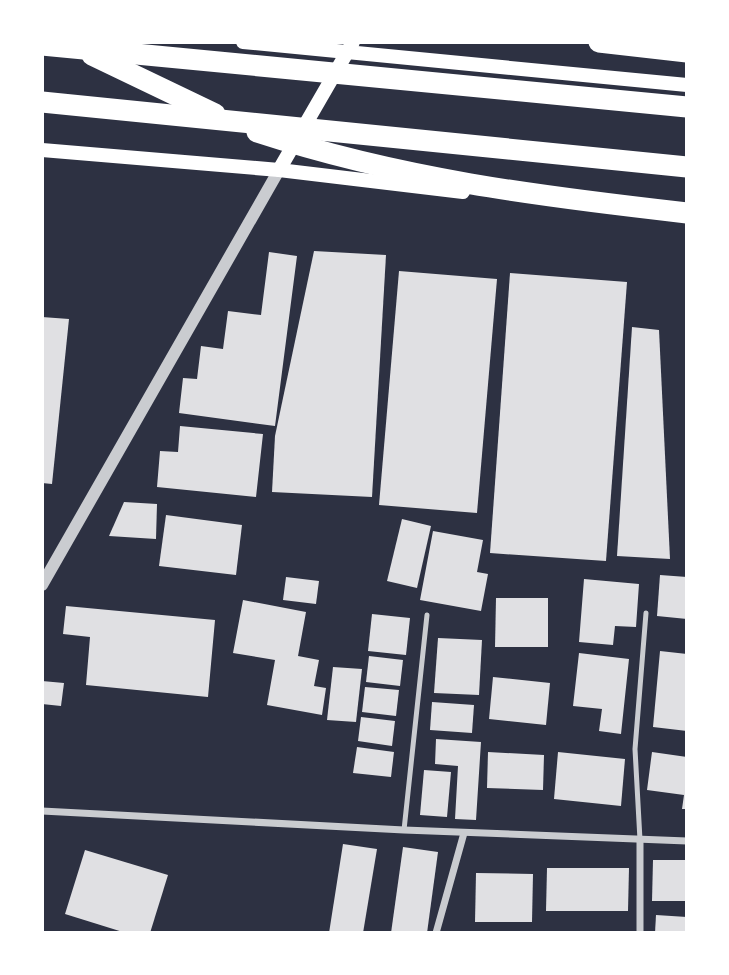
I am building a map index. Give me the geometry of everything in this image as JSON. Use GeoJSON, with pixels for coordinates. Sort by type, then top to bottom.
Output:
{"type":"FeatureCollection","features":[{"type":"Feature","properties":{"kind":"highway"},"geometry":{"type":"LineString","coordinates":[[70,42],[159,89],[257,133],[342,159],[453,183],[687,216]]}},
{"type":"Feature","properties":{"kind":"highway"},"geometry":{"type":"LineString","coordinates":[[142,42],[378,79]]}},
{"type":"Feature","properties":{"kind":"highway"},"geometry":{"type":"LineString","coordinates":[[599,42],[687,52]]}},
{"type":"Feature","properties":{"kind":"highway"},"geometry":{"type":"LineString","coordinates":[[42,45],[687,107]]}},
{"type":"Feature","properties":{"kind":"highway"},"geometry":{"type":"LineString","coordinates":[[42,102],[687,167]]}},
{"type":"Feature","properties":{"kind":"main road"},"geometry":{"type":"LineString","coordinates":[[243,42],[350,48],[687,85]]}},
{"type":"Feature","properties":{"kind":"main road"},"geometry":{"type":"LineString","coordinates":[[279,170],[350,48]]}},
{"type":"Feature","properties":{"kind":"main road"},"geometry":{"type":"LineString","coordinates":[[42,150],[279,170],[687,216]]}},
{"type":"Feature","properties":{"kind":"street"},"geometry":{"type":"LineString","coordinates":[[335,42],[350,48]]}},
{"type":"Feature","properties":{"kind":"street"},"geometry":{"type":"LineString","coordinates":[[42,585],[279,170]]}},
{"type":"Feature","properties":{"kind":"street"},"geometry":{"type":"LineString","coordinates":[[42,811],[464,833],[687,841]]}},
{"type":"Feature","properties":{"kind":"street"},"geometry":{"type":"LineString","coordinates":[[436,933],[464,833]]}},
{"type":"Feature","properties":{"kind":"street"},"geometry":{"type":"LineString","coordinates":[[640,841],[640,933]]}},
{"type":"Feature","properties":{"kind":"lane"},"geometry":{"type":"LineString","coordinates":[[640,841],[635,749],[646,612]]}},
{"type":"Feature","properties":{"kind":"lane"},"geometry":{"type":"LineString","coordinates":[[404,830],[427,615]]}},
{"type":"Feature","properties":{"kind":"building"},"geometry":{"type":"Polygon","coordinates":[[[314,251],[386,255],[372,497],[272,492],[275,436],[314,251]]]}},
{"type":"Feature","properties":{"kind":"building"},"geometry":{"type":"Polygon","coordinates":[[[269,252],[297,256],[275,426],[179,413],[183,378],[197,379],[201,346],[223,349],[228,311],[261,315],[269,252]]]}},
{"type":"Feature","properties":{"kind":"building"},"geometry":{"type":"Polygon","coordinates":[[[399,271],[497,279],[477,513],[379,505],[399,271]]]}},
{"type":"Feature","properties":{"kind":"building"},"geometry":{"type":"Polygon","coordinates":[[[510,273],[627,282],[606,561],[490,553],[510,273]]]}},
{"type":"Feature","properties":{"kind":"building"},"geometry":{"type":"Polygon","coordinates":[[[42,317],[69,319],[52,484],[42,483],[42,317]]]}},
{"type":"Feature","properties":{"kind":"building"},"geometry":{"type":"Polygon","coordinates":[[[632,327],[659,330],[670,559],[617,556],[632,327]]]}},
{"type":"Feature","properties":{"kind":"building"},"geometry":{"type":"Polygon","coordinates":[[[180,426],[263,434],[256,497],[157,487],[160,451],[178,452],[180,426]]]}},
{"type":"Feature","properties":{"kind":"building"},"geometry":{"type":"Polygon","coordinates":[[[124,502],[157,504],[156,539],[109,536],[124,502]]]}},
{"type":"Feature","properties":{"kind":"building"},"geometry":{"type":"Polygon","coordinates":[[[166,515],[242,525],[236,575],[159,566],[166,515]]]}},
{"type":"Feature","properties":{"kind":"building"},"geometry":{"type":"Polygon","coordinates":[[[402,519],[431,526],[417,588],[387,581],[402,519]]]}},
{"type":"Feature","properties":{"kind":"building"},"geometry":{"type":"Polygon","coordinates":[[[433,531],[483,540],[477,572],[488,574],[481,611],[420,600],[433,531]]]}},
{"type":"Feature","properties":{"kind":"building"},"geometry":{"type":"Polygon","coordinates":[[[660,575],[687,577],[687,619],[657,616],[660,575]]]}},
{"type":"Feature","properties":{"kind":"building"},"geometry":{"type":"Polygon","coordinates":[[[286,577],[319,581],[316,604],[283,600],[286,577]]]}},
{"type":"Feature","properties":{"kind":"building"},"geometry":{"type":"Polygon","coordinates":[[[584,579],[639,584],[636,627],[615,626],[613,645],[579,642],[584,579]]]}},
{"type":"Feature","properties":{"kind":"building"},"geometry":{"type":"Polygon","coordinates":[[[496,598],[548,598],[548,647],[495,647],[496,598]]]}},
{"type":"Feature","properties":{"kind":"building"},"geometry":{"type":"Polygon","coordinates":[[[243,600],[306,612],[298,656],[319,660],[314,686],[326,688],[322,715],[267,705],[275,660],[233,653],[243,600]]]}},
{"type":"Feature","properties":{"kind":"building"},"geometry":{"type":"Polygon","coordinates":[[[66,606],[215,620],[208,697],[86,685],[90,637],[63,634],[66,606]]]}},
{"type":"Feature","properties":{"kind":"building"},"geometry":{"type":"Polygon","coordinates":[[[372,614],[410,618],[406,655],[368,651],[372,614]]]}},
{"type":"Feature","properties":{"kind":"building"},"geometry":{"type":"Polygon","coordinates":[[[438,638],[482,640],[479,695],[434,693],[438,638]]]}},
{"type":"Feature","properties":{"kind":"building"},"geometry":{"type":"Polygon","coordinates":[[[660,651],[687,654],[687,731],[653,727],[660,651]]]}},
{"type":"Feature","properties":{"kind":"building"},"geometry":{"type":"Polygon","coordinates":[[[579,653],[629,659],[621,734],[599,731],[602,709],[573,706],[579,653]]]}},
{"type":"Feature","properties":{"kind":"building"},"geometry":{"type":"Polygon","coordinates":[[[369,656],[403,660],[400,686],[366,682],[369,656]]]}},
{"type":"Feature","properties":{"kind":"building"},"geometry":{"type":"Polygon","coordinates":[[[333,667],[362,669],[356,722],[327,720],[333,667]]]}},
{"type":"Feature","properties":{"kind":"building"},"geometry":{"type":"Polygon","coordinates":[[[493,677],[550,683],[546,725],[489,719],[493,677]]]}},
{"type":"Feature","properties":{"kind":"building"},"geometry":{"type":"Polygon","coordinates":[[[42,681],[64,683],[61,706],[42,704],[42,681]]]}},
{"type":"Feature","properties":{"kind":"building"},"geometry":{"type":"Polygon","coordinates":[[[365,687],[399,690],[396,716],[362,712],[365,687]]]}},
{"type":"Feature","properties":{"kind":"building"},"geometry":{"type":"Polygon","coordinates":[[[432,702],[474,705],[472,733],[430,730],[432,702]]]}},
{"type":"Feature","properties":{"kind":"building"},"geometry":{"type":"Polygon","coordinates":[[[361,717],[395,721],[392,746],[358,741],[361,717]]]}},
{"type":"Feature","properties":{"kind":"building"},"geometry":{"type":"Polygon","coordinates":[[[436,739],[481,742],[476,820],[455,819],[458,766],[435,764],[436,739]]]}},
{"type":"Feature","properties":{"kind":"building"},"geometry":{"type":"Polygon","coordinates":[[[357,747],[394,752],[391,777],[353,773],[357,747]]]}},
{"type":"Feature","properties":{"kind":"building"},"geometry":{"type":"Polygon","coordinates":[[[488,752],[544,755],[543,790],[487,788],[488,752]]]}},
{"type":"Feature","properties":{"kind":"building"},"geometry":{"type":"Polygon","coordinates":[[[558,752],[625,759],[621,806],[554,799],[558,752]]]}},
{"type":"Feature","properties":{"kind":"building"},"geometry":{"type":"Polygon","coordinates":[[[652,752],[687,757],[687,809],[682,809],[684,795],[647,790],[652,752]]]}},
{"type":"Feature","properties":{"kind":"building"},"geometry":{"type":"Polygon","coordinates":[[[424,770],[451,772],[447,817],[420,815],[424,770]]]}},
{"type":"Feature","properties":{"kind":"building"},"geometry":{"type":"Polygon","coordinates":[[[343,844],[377,849],[363,933],[329,933],[343,844]]]}},
{"type":"Feature","properties":{"kind":"building"},"geometry":{"type":"Polygon","coordinates":[[[403,847],[438,852],[427,933],[391,933],[403,847]]]}},
{"type":"Feature","properties":{"kind":"building"},"geometry":{"type":"Polygon","coordinates":[[[85,850],[168,875],[150,933],[126,933],[65,914],[85,850]]]}},
{"type":"Feature","properties":{"kind":"building"},"geometry":{"type":"Polygon","coordinates":[[[653,860],[687,860],[687,901],[652,901],[653,860]]]}},
{"type":"Feature","properties":{"kind":"building"},"geometry":{"type":"Polygon","coordinates":[[[547,868],[629,868],[628,911],[546,911],[547,868]]]}},
{"type":"Feature","properties":{"kind":"building"},"geometry":{"type":"Polygon","coordinates":[[[476,873],[533,874],[532,922],[475,922],[476,873]]]}},
{"type":"Feature","properties":{"kind":"building"},"geometry":{"type":"Polygon","coordinates":[[[656,915],[687,917],[687,933],[655,933],[656,915]]]}}]}
